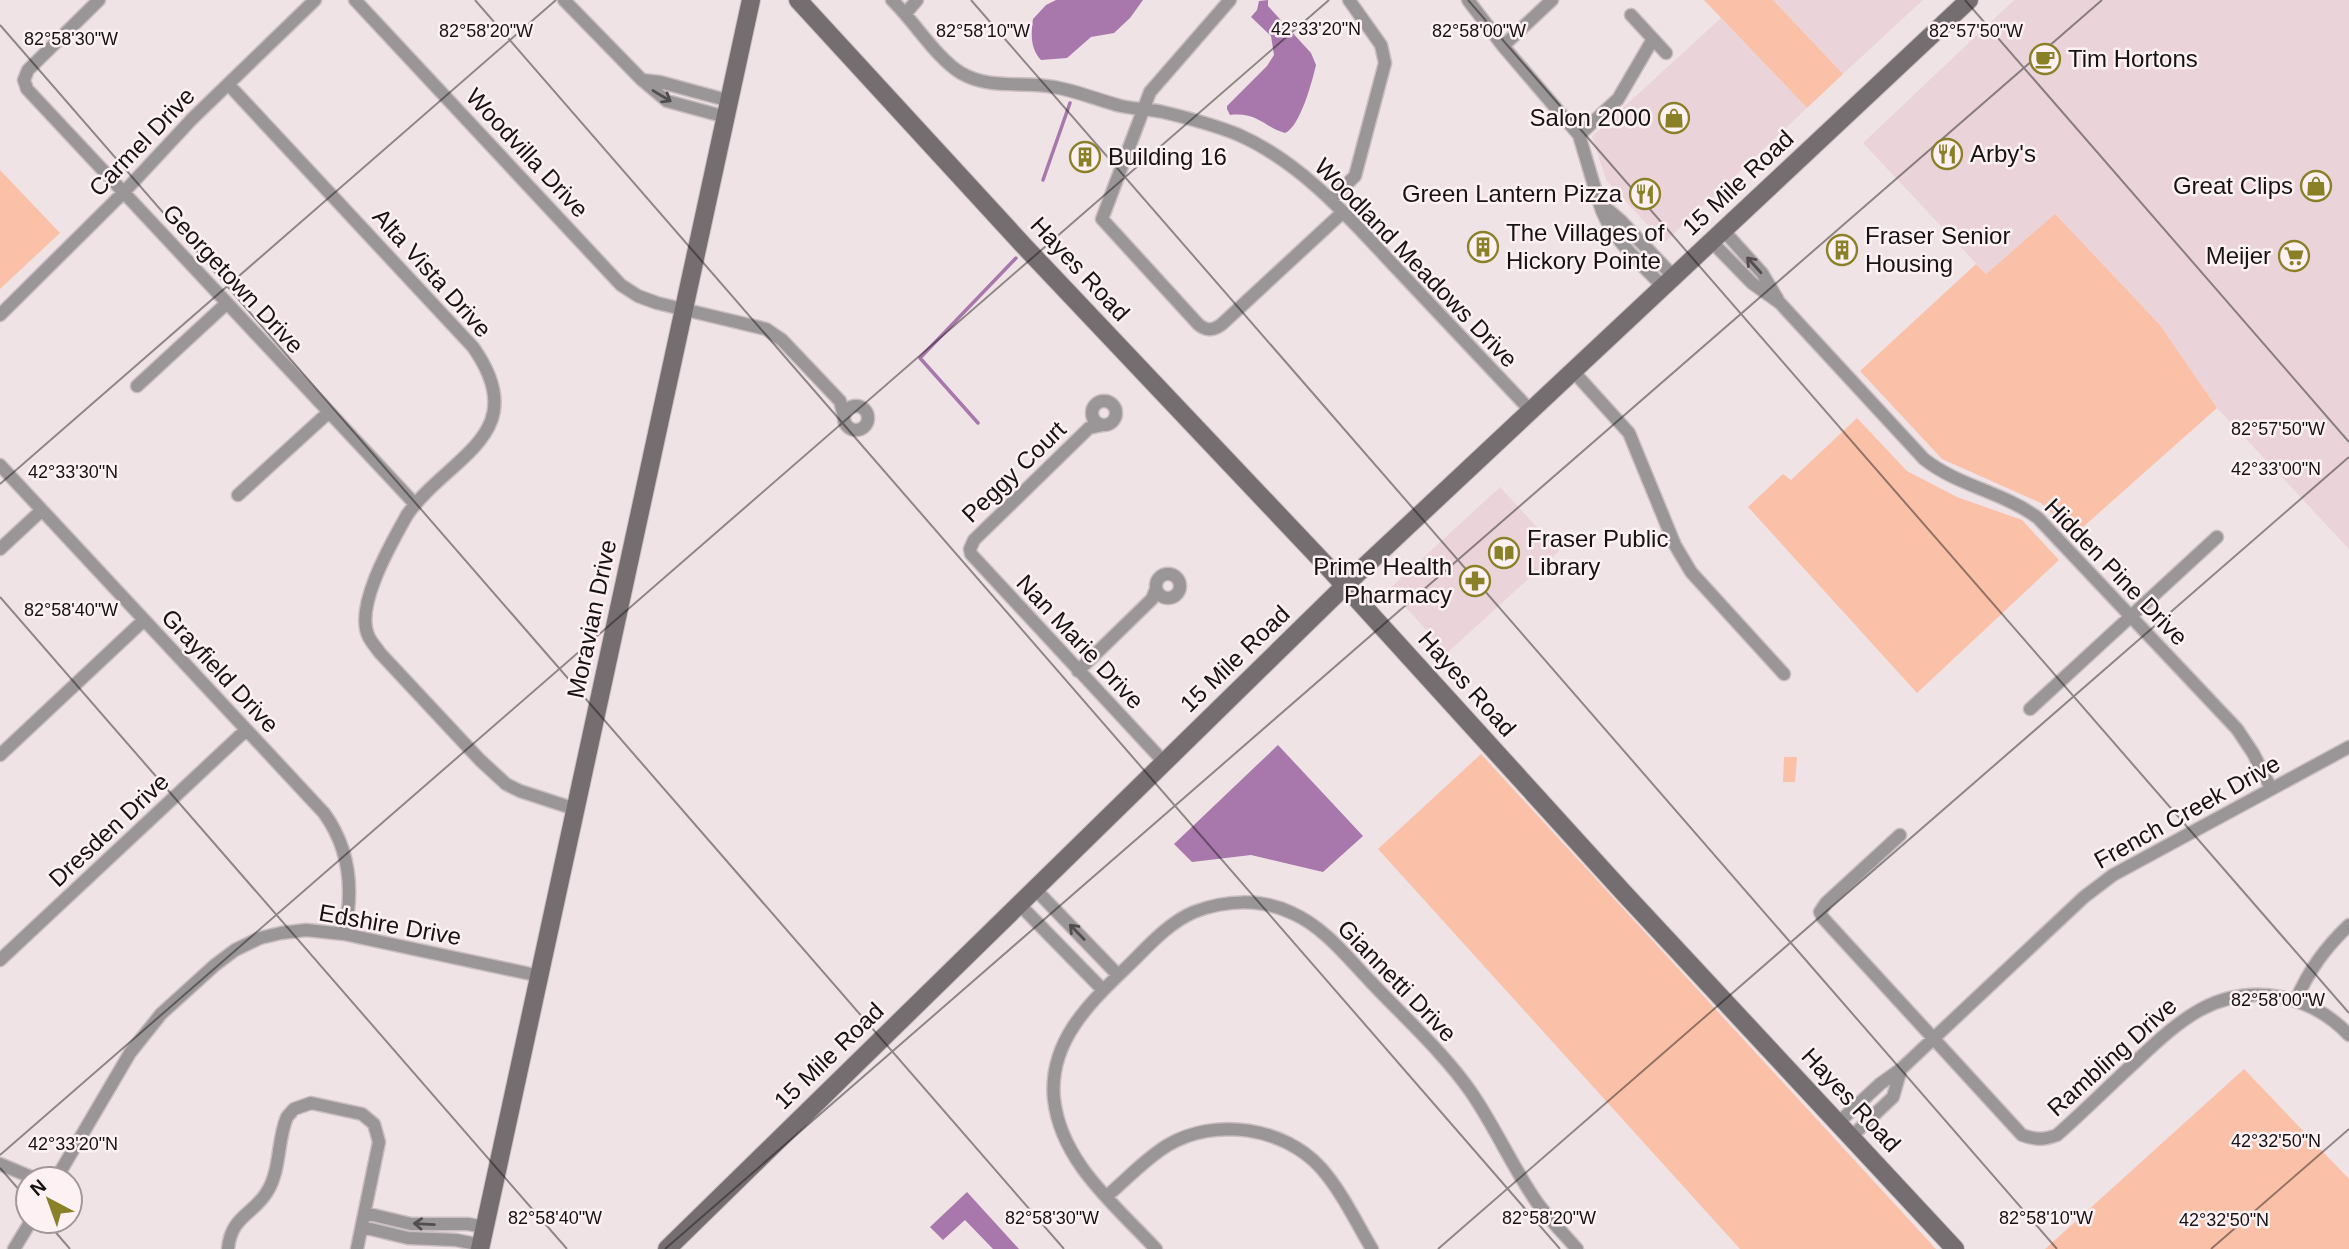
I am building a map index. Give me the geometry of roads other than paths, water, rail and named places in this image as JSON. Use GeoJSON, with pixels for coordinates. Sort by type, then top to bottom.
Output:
{"type":"FeatureCollection","features":[{"type":"Feature","properties":{"kind":"street","name":"Georgetown Drive"},"geometry":{"type":"LineString","coordinates":[[99,0],[28,70],[24,80],[27,89],[415,504]]}},
{"type":"Feature","properties":{"kind":"street","name":"Carmel Drive"},"geometry":{"type":"LineString","coordinates":[[0,315],[228,84],[315,0]]}},
{"type":"Feature","properties":{"kind":"street","name":"Woodvilla Drive"},"geometry":{"type":"LineString","coordinates":[[355,0],[621,285],[638,296],[684,310],[751,323],[766,329],[782,340],[840,401]]}},
{"type":"Feature","properties":{"kind":"street"},"geometry":{"type":"LineString","coordinates":[[583,0],[568,5],[642,80],[667,101],[728,109]]}},
{"type":"Feature","properties":{"kind":"street","name":"Moravian Drive"},"geometry":{"type":"LineString","coordinates":[[482,1240],[751,0]]}},
{"type":"Feature","properties":{"kind":"street","name":"Hayes Road"},"geometry":{"type":"LineString","coordinates":[[798,0],[1034,257],[1345,586],[1623,892],[1955,1249]]}},
{"type":"Feature","properties":{"kind":"street","name":"Woodland Meadows Drive"},"geometry":{"type":"LineString","coordinates":[[892,0],[946,61],[972,78],[986,83],[1024,83],[1055,87],[1142,110],[1160,111],[1239,135],[1289,164],[1343,212],[1530,410]]}},
{"type":"Feature","properties":{"kind":"street"},"geometry":{"type":"LineString","coordinates":[[906,13],[917,0]]}},
{"type":"Feature","properties":{"kind":"street"},"geometry":{"type":"LineString","coordinates":[[1230,0],[1150,92],[1102,219],[1202,328],[1213,330],[1343,212]]}},
{"type":"Feature","properties":{"kind":"street"},"geometry":{"type":"LineString","coordinates":[[1331,200],[1355,176],[1385,63],[1381,45],[1349,0]]}},
{"type":"Feature","properties":{"kind":"street"},"geometry":{"type":"LineString","coordinates":[[1468,0],[1503,46],[1579,135],[1604,219],[1612,233],[1669,282]]}},
{"type":"Feature","properties":{"kind":"street"},"geometry":{"type":"LineString","coordinates":[[1503,46],[1552,0]]}},
{"type":"Feature","properties":{"kind":"street","name":"15 Mile Road"},"geometry":{"type":"LineString","coordinates":[[675,1246],[1018,904],[1345,586],[1969,0]]}},
{"type":"Feature","properties":{"kind":"street"},"geometry":{"type":"LineString","coordinates":[[1631,15],[1666,53]]}},
{"type":"Feature","properties":{"kind":"street"},"geometry":{"type":"LineString","coordinates":[[1579,135],[1618,99],[1654,39]]}},
{"type":"Feature","properties":{"kind":"street","name":"Alta Vista Drive"},"geometry":{"type":"LineString","coordinates":[[228,84],[474,347],[485,363],[494,393],[493,412],[486,434],[467,456],[415,504],[399,531],[370,594],[365,621],[367,634],[380,653],[493,774],[520,792],[575,809]]}},
{"type":"Feature","properties":{"kind":"street","name":"Hidden Pine Drive"},"geometry":{"type":"LineString","coordinates":[[1717,236],[1752,283],[1780,303],[1924,459],[1953,478],[2014,503],[2038,518],[2237,729],[2271,788]]}},
{"type":"Feature","properties":{"kind":"street"},"geometry":{"type":"LineString","coordinates":[[137,386],[227,303]]}},
{"type":"Feature","properties":{"kind":"street"},"geometry":{"type":"LineString","coordinates":[[1573,371],[1629,433],[1675,545],[1691,572],[1784,674]]}},
{"type":"Feature","properties":{"kind":"street"},"geometry":{"type":"LineString","coordinates":[[840,401],[855,405],[866,410],[869,418],[866,425],[851,429],[845,424],[840,401]]}},
{"type":"Feature","properties":{"kind":"street","name":"Peggy Court"},"geometry":{"type":"LineString","coordinates":[[970,549],[974,540],[1091,421],[1093,407],[1099,402],[1111,402],[1116,409],[1116,417],[1111,423],[1103,425],[1091,421]]}},
{"type":"Feature","properties":{"kind":"street"},"geometry":{"type":"LineString","coordinates":[[844,416],[848,409],[855,405]]}},
{"type":"Feature","properties":{"kind":"street"},"geometry":{"type":"LineString","coordinates":[[238,495],[329,412]]}},
{"type":"Feature","properties":{"kind":"street","name":"Grayfield Drive"},"geometry":{"type":"LineString","coordinates":[[0,465],[324,813],[343,849],[350,888],[349,914],[344,934]]}},
{"type":"Feature","properties":{"kind":"street"},"geometry":{"type":"LineString","coordinates":[[0,549],[42,510]]}},
{"type":"Feature","properties":{"kind":"street"},"geometry":{"type":"LineString","coordinates":[[2030,709],[2217,537]]}},
{"type":"Feature","properties":{"kind":"street","name":"Nan Marie Drive"},"geometry":{"type":"LineString","coordinates":[[970,549],[974,559],[1164,762]]}},
{"type":"Feature","properties":{"kind":"street"},"geometry":{"type":"LineString","coordinates":[[1078,671],[1157,595]]}},
{"type":"Feature","properties":{"kind":"street"},"geometry":{"type":"LineString","coordinates":[[0,755],[144,620]]}},
{"type":"Feature","properties":{"kind":"street","name":"Dresden Drive"},"geometry":{"type":"LineString","coordinates":[[0,960],[246,730]]}},
{"type":"Feature","properties":{"kind":"street","name":"French Creek Drive"},"geometry":{"type":"LineString","coordinates":[[1839,1122],[1880,1084],[1901,1069],[2084,897],[2113,875],[2271,788],[2346,753]]}},
{"type":"Feature","properties":{"kind":"street"},"geometry":{"type":"LineString","coordinates":[[1900,835],[1826,903],[1820,912],[1826,922],[1933,1039]]}},
{"type":"Feature","properties":{"kind":"street"},"geometry":{"type":"LineString","coordinates":[[1035,889],[1118,975]]}},
{"type":"Feature","properties":{"kind":"street","name":"Giannetti Drive"},"geometry":{"type":"LineString","coordinates":[[1156,1249],[1080,1166],[1070,1150],[1060,1125],[1054,1098],[1056,1068],[1062,1046],[1074,1023],[1151,943],[1191,914],[1212,906],[1248,902],[1272,905],[1293,913],[1326,934],[1456,1074],[1470,1092],[1537,1202],[1577,1249]]}},
{"type":"Feature","properties":{"kind":"street"},"geometry":{"type":"LineString","coordinates":[[1018,904],[1103,990]]}},
{"type":"Feature","properties":{"kind":"street"},"geometry":{"type":"LineString","coordinates":[[2349,925],[2319,957],[2296,1000],[2329,1018],[2349,1035]]}},
{"type":"Feature","properties":{"kind":"street","name":"Edshire Drive"},"geometry":{"type":"LineString","coordinates":[[64,1165],[130,1053],[161,1014],[215,965],[235,950],[260,939],[306,930],[344,934],[540,976]]}},
{"type":"Feature","properties":{"kind":"street","name":"Rambling Drive"},"geometry":{"type":"LineString","coordinates":[[1933,1039],[2022,1135],[2037,1140],[2047,1139],[2057,1135],[2175,1024],[2204,1006],[2238,996],[2265,995],[2296,1000]]}},
{"type":"Feature","properties":{"kind":"street","name":"French Creek Drive"},"geometry":{"type":"LineString","coordinates":[[1852,1136],[1893,1097],[1901,1069]]}},
{"type":"Feature","properties":{"kind":"street"},"geometry":{"type":"LineString","coordinates":[[228,1249],[230,1234],[236,1223],[269,1189],[285,1120],[294,1109],[302,1105],[316,1104],[362,1114],[374,1124],[379,1142],[357,1249]]}},
{"type":"Feature","properties":{"kind":"street"},"geometry":{"type":"LineString","coordinates":[[1107,1196],[1154,1154],[1182,1138],[1223,1129],[1253,1131],[1287,1143],[1320,1167],[1372,1249]]}},
{"type":"Feature","properties":{"kind":"street"},"geometry":{"type":"LineString","coordinates":[[365,1213],[411,1224],[468,1224],[482,1240]]}},
{"type":"Feature","properties":{"kind":"street"},"geometry":{"type":"LineString","coordinates":[[362,1227],[408,1238],[482,1240]]}},
{"type":"Feature","properties":{"kind":"waterway"},"geometry":{"type":"LineString","coordinates":[[1043,180],[1070,103]]}},
{"type":"Feature","properties":{"kind":"waterway"},"geometry":{"type":"LineString","coordinates":[[978,423],[920,358],[1016,258]]}},
{"type":"Feature","properties":{"kind":"place","name":"Tim Hortons"},"geometry":{"type":"Point","coordinates":[2045,59]}},
{"type":"Feature","properties":{"kind":"place","name":"Salon 2000"},"geometry":{"type":"Point","coordinates":[1674,118]}},
{"type":"Feature","properties":{"kind":"place","name":"Arby's"},"geometry":{"type":"Point","coordinates":[1947,154]}},
{"type":"Feature","properties":{"kind":"place","name":"Building 16"},"geometry":{"type":"Point","coordinates":[1085,157]}},
{"type":"Feature","properties":{"kind":"place","name":"Great Clips"},"geometry":{"type":"Point","coordinates":[2316,186]}},
{"type":"Feature","properties":{"kind":"place","name":"Green Lantern Pizza"},"geometry":{"type":"Point","coordinates":[1645,194]}},
{"type":"Feature","properties":{"kind":"place","name":"The Villages of Hickory Pointe"},"geometry":{"type":"Point","coordinates":[1483,247]}},
{"type":"Feature","properties":{"kind":"place","name":"Fraser Senior Housing"},"geometry":{"type":"Point","coordinates":[1842,250]}},
{"type":"Feature","properties":{"kind":"place","name":"Meijer"},"geometry":{"type":"Point","coordinates":[2294,256]}},
{"type":"Feature","properties":{"kind":"place","name":"Fraser Public Library"},"geometry":{"type":"Point","coordinates":[1504,553]}},
{"type":"Feature","properties":{"kind":"place","name":"Prime Health Pharmacy"},"geometry":{"type":"Point","coordinates":[1475,581]}}]}
